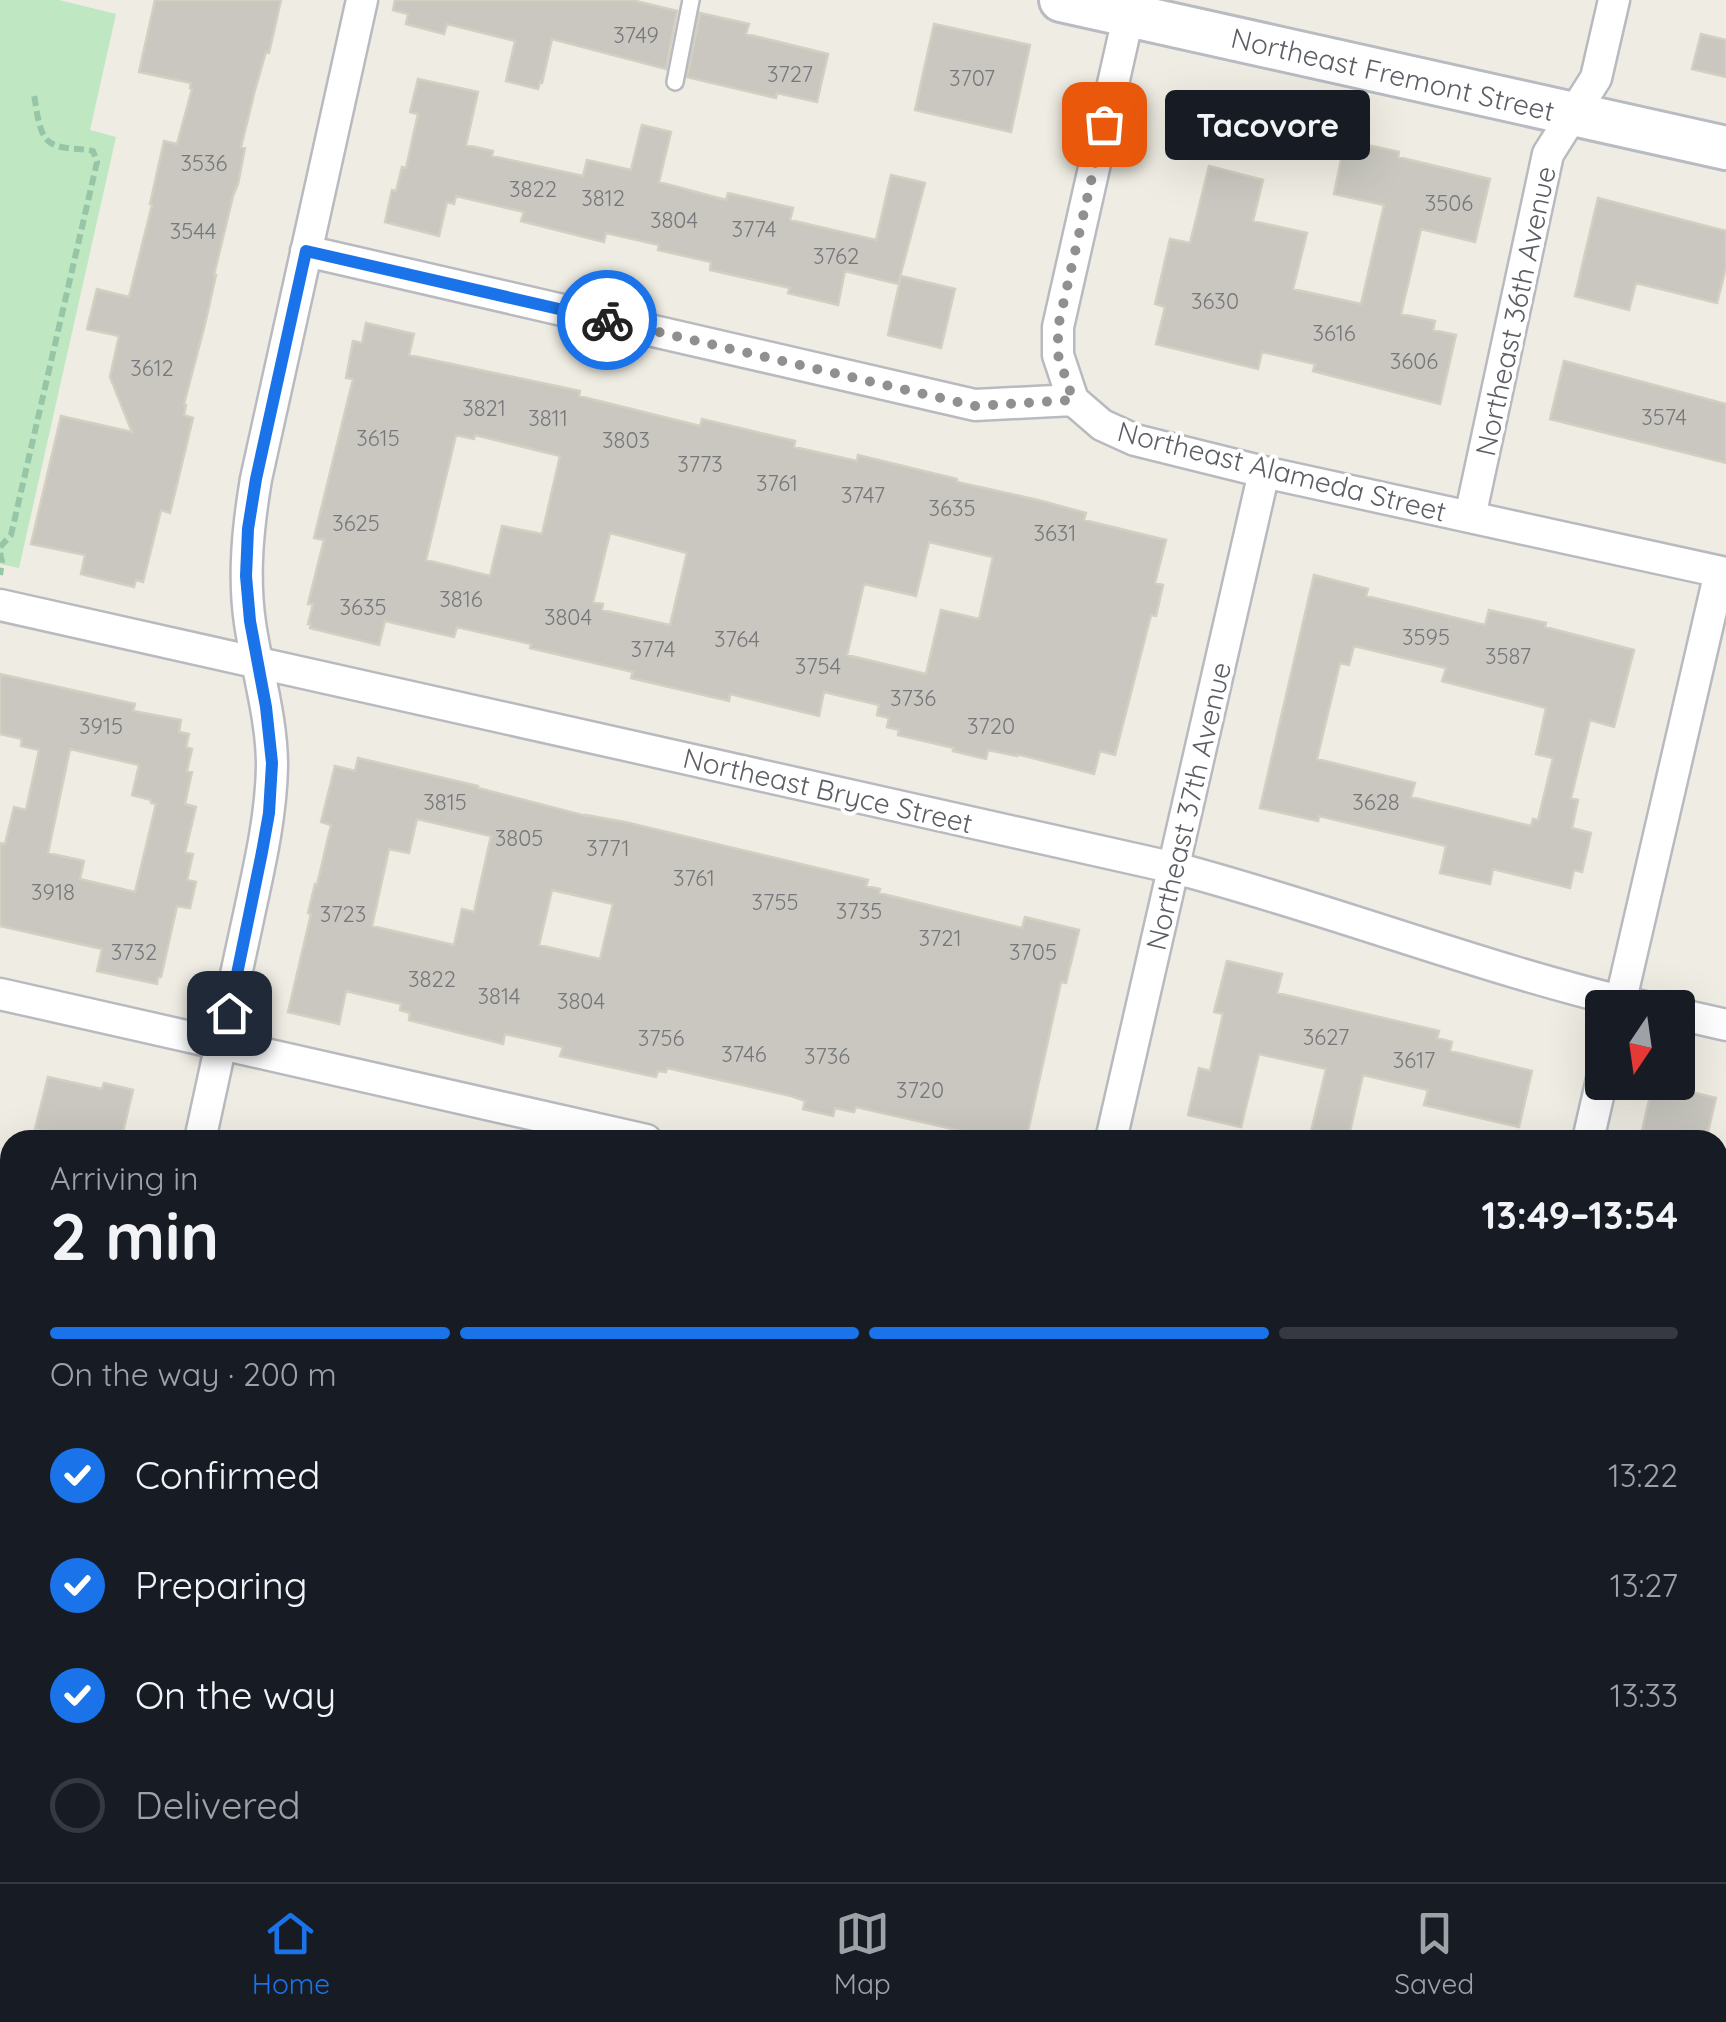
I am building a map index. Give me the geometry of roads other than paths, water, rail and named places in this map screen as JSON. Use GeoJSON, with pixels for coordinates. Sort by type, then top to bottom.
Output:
{"type":"FeatureCollection","features":[{"type":"Feature","properties":{"kind":"main road","name":"Northeast Fremont Street"},"geometry":{"type":"LineString","coordinates":[[1061,0],[1130,8],[1726,148]]}},
{"type":"Feature","properties":{"kind":"street"},"geometry":{"type":"LineString","coordinates":[[202,1130],[269,813],[272,763],[250,621],[246,576],[248,529],[362,0]]}},
{"type":"Feature","properties":{"kind":"street","name":"Northeast 36th Avenue"},"geometry":{"type":"LineString","coordinates":[[1470,517],[1548,154],[1596,78],[1614,0]]}},
{"type":"Feature","properties":{"kind":"street"},"geometry":{"type":"LineString","coordinates":[[306,251],[975,406],[1073,400],[1058,355],[1058,327],[1130,8]]}},
{"type":"Feature","properties":{"kind":"street","name":"Northeast Alameda Street"},"geometry":{"type":"LineString","coordinates":[[1073,400],[1102,426],[1134,440],[1723,573]]}},
{"type":"Feature","properties":{"kind":"street","name":"Northeast 37th Avenue"},"geometry":{"type":"LineString","coordinates":[[1113,1130],[1264,472]]}},
{"type":"Feature","properties":{"kind":"street"},"geometry":{"type":"LineString","coordinates":[[1633,990],[1723,573]]}},
{"type":"Feature","properties":{"kind":"street","name":"Northeast Bryce Street"},"geometry":{"type":"LineString","coordinates":[[0,605],[1175,868],[1255,889],[1585,992]]}},
{"type":"Feature","properties":{"kind":"street"},"geometry":{"type":"LineString","coordinates":[[0,994],[600,1130]]}},
{"type":"Feature","properties":{"kind":"street"},"geometry":{"type":"LineString","coordinates":[[1695,1018],[1726,1025]]}},
{"type":"Feature","properties":{"kind":"street"},"geometry":{"type":"LineString","coordinates":[[1590,1130],[1597,1100]]}},
{"type":"Feature","properties":{"kind":"lane"},"geometry":{"type":"LineString","coordinates":[[675,82],[691,0]]}},
{"type":"Feature","properties":{"kind":"place","name":"Tacovore"},"geometry":{"type":"Point","coordinates":[1104,124]}}]}
